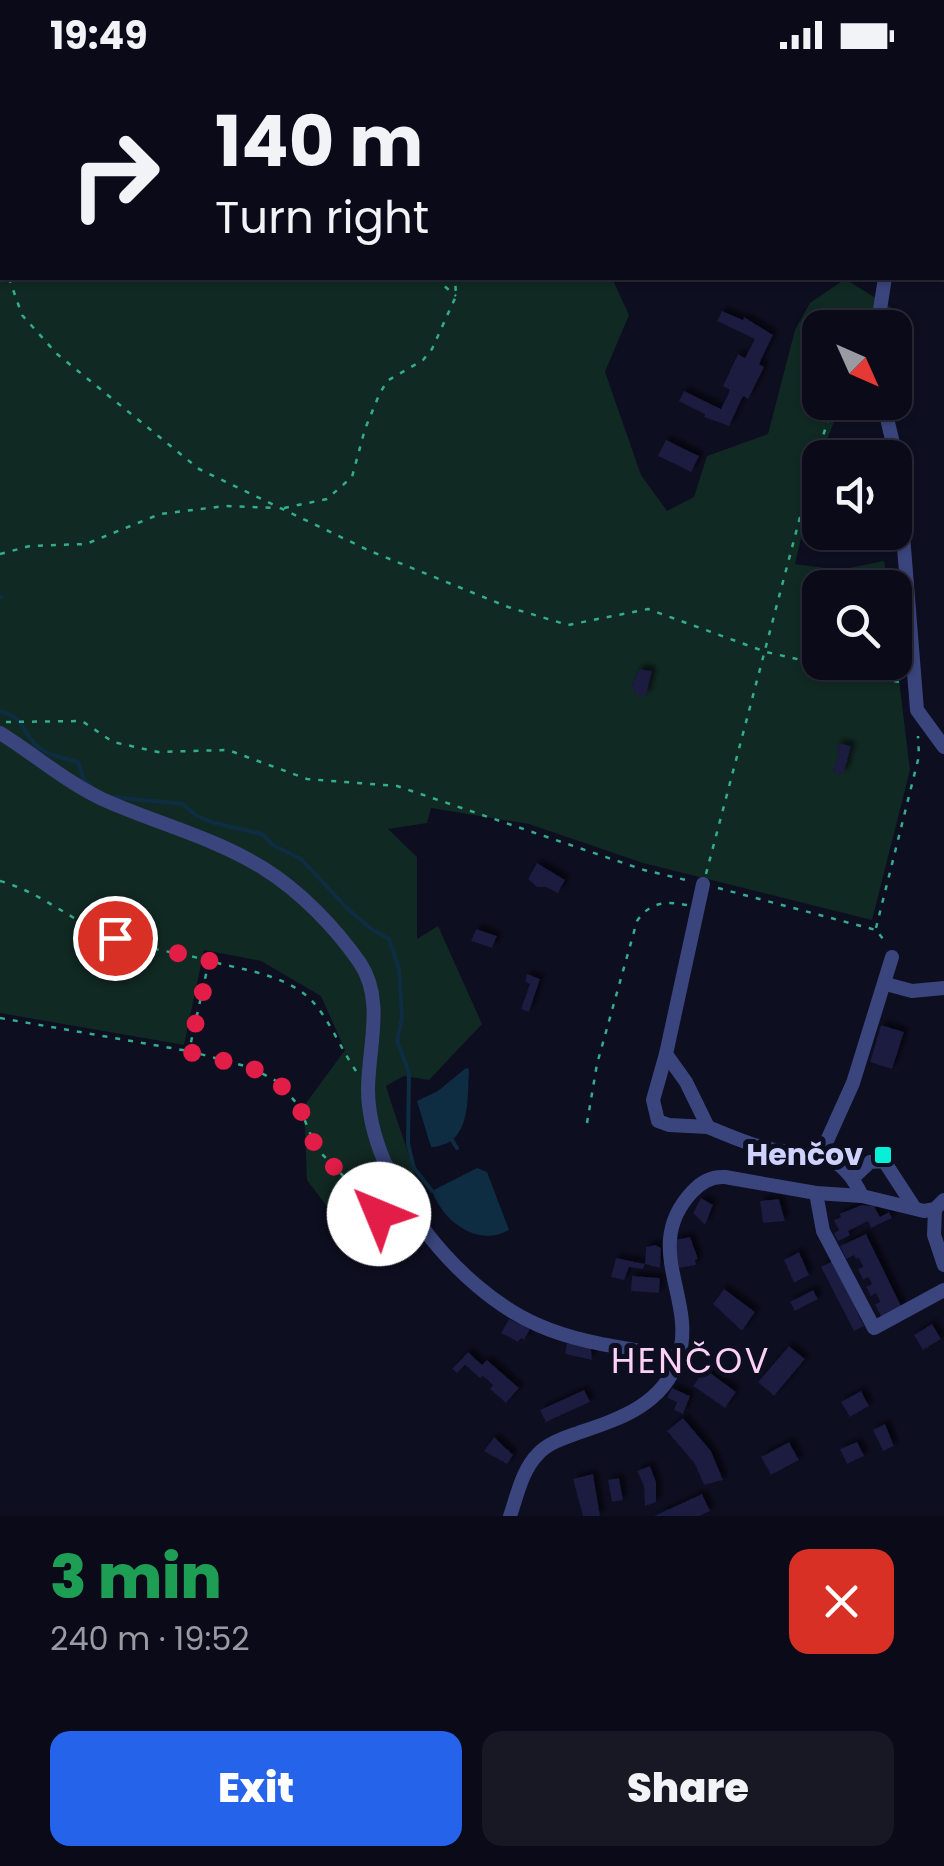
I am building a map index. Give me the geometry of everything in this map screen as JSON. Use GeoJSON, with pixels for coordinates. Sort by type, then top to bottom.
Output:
{"type":"FeatureCollection","features":[{"type":"Feature","properties":{"kind":"street"},"geometry":{"type":"LineString","coordinates":[[881,310],[885,280]]}},
{"type":"Feature","properties":{"kind":"street"},"geometry":{"type":"LineString","coordinates":[[887,420],[897,460],[905,534],[917,710],[944,747]]}},
{"type":"Feature","properties":{"kind":"street"},"geometry":{"type":"LineString","coordinates":[[0,733],[98,797],[224,848],[294,891],[334,930],[362,966],[368,981],[374,1013],[368,1088],[375,1143],[389,1177],[416,1219],[485,1292],[538,1325],[581,1340],[678,1358]]}},
{"type":"Feature","properties":{"kind":"street"},"geometry":{"type":"LineString","coordinates":[[704,884],[653,1100],[658,1121],[708,1127],[765,1148],[821,1154],[853,1178],[862,1196]]}},
{"type":"Feature","properties":{"kind":"street"},"geometry":{"type":"LineString","coordinates":[[821,1154],[853,1084],[892,957]]}},
{"type":"Feature","properties":{"kind":"street"},"geometry":{"type":"LineString","coordinates":[[886,984],[912,991],[944,988]]}},
{"type":"Feature","properties":{"kind":"street"},"geometry":{"type":"LineString","coordinates":[[666,1054],[694,1095],[708,1127]]}},
{"type":"Feature","properties":{"kind":"street"},"geometry":{"type":"LineString","coordinates":[[853,1178],[870,1162],[884,1161],[914,1207]]}},
{"type":"Feature","properties":{"kind":"street"},"geometry":{"type":"LineString","coordinates":[[510,1516],[536,1455],[560,1440],[623,1418],[646,1404],[668,1380],[682,1337],[669,1229],[681,1204],[700,1184],[717,1176],[862,1196],[924,1212],[939,1205]]}},
{"type":"Feature","properties":{"kind":"street"},"geometry":{"type":"LineString","coordinates":[[816,1192],[823,1231],[874,1328],[944,1290]]}},
{"type":"Feature","properties":{"kind":"street"},"geometry":{"type":"LineString","coordinates":[[939,1205],[934,1236],[944,1265]]}},
{"type":"Feature","properties":{"kind":"path"},"geometry":{"type":"LineString","coordinates":[[10,280],[22,314],[57,354],[199,469],[370,551],[508,607],[568,625],[648,609],[766,652],[914,685]]}},
{"type":"Feature","properties":{"kind":"path"},"geometry":{"type":"LineString","coordinates":[[437,280],[456,296]]}},
{"type":"Feature","properties":{"kind":"path"},"geometry":{"type":"LineString","coordinates":[[0,554],[30,546],[86,544],[160,514],[224,506],[280,508],[327,500],[352,477],[365,429],[387,381],[424,360],[443,328],[456,296],[455,280]]}},
{"type":"Feature","properties":{"kind":"path"},"geometry":{"type":"LineString","coordinates":[[704,884],[828,420]]}},
{"type":"Feature","properties":{"kind":"path"},"geometry":{"type":"LineString","coordinates":[[892,957],[886,940],[876,930],[919,756],[917,710]]}},
{"type":"Feature","properties":{"kind":"path"},"geometry":{"type":"LineString","coordinates":[[0,722],[82,721],[113,742],[158,752],[228,750],[308,779],[397,786],[514,826]]}},
{"type":"Feature","properties":{"kind":"path"},"geometry":{"type":"LineString","coordinates":[[0,881],[19,886],[62,913],[115,938],[270,977],[299,988],[316,1005],[368,1088]]}},
{"type":"Feature","properties":{"kind":"path"},"geometry":{"type":"LineString","coordinates":[[588,1123],[597,1064],[636,920],[654,904],[670,902],[698,908]]}},
{"type":"Feature","properties":{"kind":"path"},"geometry":{"type":"LineString","coordinates":[[189,1052],[210,961]]}},
{"type":"Feature","properties":{"kind":"path"},"geometry":{"type":"LineString","coordinates":[[0,1018],[189,1052],[252,1068],[278,1082],[299,1106],[316,1148],[400,1234],[414,1238]]}},
{"type":"Feature","properties":{"kind":"green space"},"geometry":{"type":"Polygon","coordinates":[[[0,280],[613,280],[629,315],[605,372],[641,475],[667,511],[694,497],[707,456],[768,434],[795,330],[802,317],[802,420],[835,420],[827,440],[802,440],[802,534],[795,564],[840,570],[802,570],[802,680],[899,680],[910,770],[872,920],[643,863],[529,824],[431,808],[427,823],[388,829],[417,857],[417,939],[438,926],[482,1024],[429,1080],[404,1076],[386,1086],[421,1199],[363,1254],[307,1180],[304,1106],[345,1050],[321,996],[261,961],[204,950],[184,1045],[0,1013],[0,280]]]}},
{"type":"Feature","properties":{"kind":"green space"},"geometry":{"type":"Polygon","coordinates":[[[847,280],[892,310],[806,310],[810,303],[847,280]]]}},
{"type":"Feature","properties":{"kind":"green space"},"geometry":{"type":"Polygon","coordinates":[[[884,561],[885,570],[840,570],[884,561]]]}},
{"type":"Feature","properties":{"kind":"water"},"geometry":{"type":"Polygon","coordinates":[[[466,1068],[467,1107],[461,1130],[444,1144],[431,1147],[417,1101],[438,1091],[466,1068]]]}},
{"type":"Feature","properties":{"kind":"water"},"geometry":{"type":"Polygon","coordinates":[[[477,1168],[487,1172],[509,1230],[497,1235],[485,1236],[463,1228],[444,1212],[432,1191],[477,1168]]]}},
{"type":"Feature","properties":{"kind":"building"},"geometry":{"type":"Polygon","coordinates":[[[722,311],[743,320],[744,317],[773,335],[759,364],[764,367],[748,399],[743,396],[729,426],[704,417],[705,414],[679,401],[684,391],[721,409],[730,390],[723,386],[738,354],[745,358],[755,339],[717,321],[722,311]]]}},
{"type":"Feature","properties":{"kind":"building"},"geometry":{"type":"Polygon","coordinates":[[[666,440],[699,456],[691,472],[658,456],[666,440]]]}},
{"type":"Feature","properties":{"kind":"building"},"geometry":{"type":"Polygon","coordinates":[[[639,669],[652,671],[646,696],[634,694],[635,689],[631,688],[639,669]]]}},
{"type":"Feature","properties":{"kind":"building"},"geometry":{"type":"Polygon","coordinates":[[[837,745],[851,746],[844,773],[840,774],[833,772],[840,750],[837,745]]]}},
{"type":"Feature","properties":{"kind":"building"},"geometry":{"type":"Polygon","coordinates":[[[537,863],[565,880],[558,893],[537,887],[528,879],[537,863]]]}},
{"type":"Feature","properties":{"kind":"building"},"geometry":{"type":"Polygon","coordinates":[[[476,929],[497,936],[492,948],[471,941],[476,929]]]}},
{"type":"Feature","properties":{"kind":"building"},"geometry":{"type":"Polygon","coordinates":[[[527,974],[540,979],[529,1012],[521,1009],[530,984],[525,982],[527,974]]]}},
{"type":"Feature","properties":{"kind":"building"},"geometry":{"type":"Polygon","coordinates":[[[881,1025],[904,1032],[892,1069],[870,1062],[881,1025]]]}},
{"type":"Feature","properties":{"kind":"building"},"geometry":{"type":"Polygon","coordinates":[[[701,1198],[713,1205],[705,1225],[693,1213],[701,1198]]]}},
{"type":"Feature","properties":{"kind":"building"},"geometry":{"type":"Polygon","coordinates":[[[779,1199],[785,1221],[763,1223],[760,1201],[779,1199]]]}},
{"type":"Feature","properties":{"kind":"building"},"geometry":{"type":"Polygon","coordinates":[[[862,1205],[874,1206],[880,1217],[889,1212],[892,1218],[871,1228],[868,1221],[838,1241],[834,1233],[839,1230],[834,1220],[862,1205]]]}},
{"type":"Feature","properties":{"kind":"building"},"geometry":{"type":"Polygon","coordinates":[[[866,1234],[902,1308],[882,1318],[875,1304],[880,1302],[876,1293],[871,1296],[866,1287],[872,1284],[868,1277],[863,1280],[858,1269],[863,1267],[859,1258],[854,1255],[846,1259],[840,1246],[866,1234]]]}},
{"type":"Feature","properties":{"kind":"building"},"geometry":{"type":"Polygon","coordinates":[[[690,1237],[698,1259],[696,1265],[679,1268],[674,1240],[690,1237]]]}},
{"type":"Feature","properties":{"kind":"building"},"geometry":{"type":"Polygon","coordinates":[[[646,1247],[661,1248],[660,1268],[645,1264],[646,1247]]]}},
{"type":"Feature","properties":{"kind":"building"},"geometry":{"type":"Polygon","coordinates":[[[799,1252],[809,1275],[794,1283],[784,1260],[799,1252]]]}},
{"type":"Feature","properties":{"kind":"building"},"geometry":{"type":"Polygon","coordinates":[[[616,1258],[645,1264],[643,1269],[629,1267],[624,1280],[611,1277],[616,1258]]]}},
{"type":"Feature","properties":{"kind":"building"},"geometry":{"type":"Polygon","coordinates":[[[833,1261],[864,1326],[854,1331],[821,1267],[833,1261]]]}},
{"type":"Feature","properties":{"kind":"building"},"geometry":{"type":"Polygon","coordinates":[[[632,1276],[660,1278],[659,1293],[631,1291],[632,1276]]]}},
{"type":"Feature","properties":{"kind":"building"},"geometry":{"type":"Polygon","coordinates":[[[724,1289],[755,1312],[742,1331],[713,1304],[724,1289]]]}},
{"type":"Feature","properties":{"kind":"building"},"geometry":{"type":"Polygon","coordinates":[[[813,1290],[818,1299],[795,1311],[790,1302],[813,1290]]]}},
{"type":"Feature","properties":{"kind":"building"},"geometry":{"type":"Polygon","coordinates":[[[509,1319],[530,1329],[524,1340],[518,1342],[501,1333],[509,1319]]]}},
{"type":"Feature","properties":{"kind":"building"},"geometry":{"type":"Polygon","coordinates":[[[932,1324],[941,1339],[923,1350],[914,1335],[932,1324]]]}},
{"type":"Feature","properties":{"kind":"building"},"geometry":{"type":"Polygon","coordinates":[[[567,1343],[591,1348],[592,1360],[565,1354],[567,1343]]]}},
{"type":"Feature","properties":{"kind":"building"},"geometry":{"type":"Polygon","coordinates":[[[789,1346],[805,1359],[774,1396],[758,1382],[789,1346]]]}},
{"type":"Feature","properties":{"kind":"building"},"geometry":{"type":"Polygon","coordinates":[[[468,1352],[482,1365],[487,1360],[519,1388],[506,1403],[490,1389],[493,1385],[483,1376],[480,1378],[465,1365],[457,1373],[452,1369],[468,1352]]]}},
{"type":"Feature","properties":{"kind":"building"},"geometry":{"type":"Polygon","coordinates":[[[705,1369],[736,1392],[725,1408],[693,1386],[705,1369]]]}},
{"type":"Feature","properties":{"kind":"building"},"geometry":{"type":"Polygon","coordinates":[[[672,1388],[690,1396],[683,1414],[674,1410],[677,1402],[667,1398],[672,1388]]]}},
{"type":"Feature","properties":{"kind":"building"},"geometry":{"type":"Polygon","coordinates":[[[584,1390],[590,1402],[546,1422],[540,1410],[584,1390]]]}},
{"type":"Feature","properties":{"kind":"building"},"geometry":{"type":"Polygon","coordinates":[[[861,1391],[869,1406],[850,1417],[841,1402],[861,1391]]]}},
{"type":"Feature","properties":{"kind":"building"},"geometry":{"type":"Polygon","coordinates":[[[683,1418],[711,1451],[723,1480],[704,1485],[695,1464],[667,1431],[683,1418]]]}},
{"type":"Feature","properties":{"kind":"building"},"geometry":{"type":"Polygon","coordinates":[[[885,1424],[894,1446],[883,1451],[873,1430],[885,1424]]]}},
{"type":"Feature","properties":{"kind":"building"},"geometry":{"type":"Polygon","coordinates":[[[494,1437],[513,1455],[507,1464],[484,1451],[494,1437]]]}},
{"type":"Feature","properties":{"kind":"building"},"geometry":{"type":"Polygon","coordinates":[[[789,1442],[799,1460],[771,1475],[761,1457],[789,1442]]]}},
{"type":"Feature","properties":{"kind":"building"},"geometry":{"type":"Polygon","coordinates":[[[857,1442],[864,1456],[847,1464],[840,1449],[857,1442]]]}},
{"type":"Feature","properties":{"kind":"building"},"geometry":{"type":"Polygon","coordinates":[[[650,1466],[656,1482],[656,1502],[645,1506],[644,1486],[637,1471],[650,1466]]]}},
{"type":"Feature","properties":{"kind":"building"},"geometry":{"type":"Polygon","coordinates":[[[593,1474],[600,1516],[583,1516],[573,1479],[593,1474]]]}},
{"type":"Feature","properties":{"kind":"building"},"geometry":{"type":"Polygon","coordinates":[[[619,1478],[623,1500],[612,1502],[608,1480],[619,1478]]]}},
{"type":"Feature","properties":{"kind":"building"},"geometry":{"type":"Polygon","coordinates":[[[702,1494],[710,1511],[699,1516],[654,1516],[702,1494]]]}},
{"type":"Feature","properties":{"kind":"waterway"},"geometry":{"type":"LineString","coordinates":[[0,711],[18,721],[39,748],[78,762],[84,780],[91,786]]}},
{"type":"Feature","properties":{"kind":"waterway"},"geometry":{"type":"LineString","coordinates":[[112,797],[183,804],[195,815],[214,823],[262,834],[273,845],[301,859],[346,907],[389,939],[399,969],[402,1017],[397,1041],[409,1072],[408,1144],[414,1168],[432,1191]]}},
{"type":"Feature","properties":{"kind":"waterway"},"geometry":{"type":"LineString","coordinates":[[452,1140],[457,1148]]}},
{"type":"Feature","properties":{"kind":"place","name":"Henčov"},"geometry":{"type":"Point","coordinates":[883,1155]}},
{"type":"Feature","properties":{"kind":"district","name":"HENČOV"},"geometry":{"type":"Point","coordinates":[691,1361]}},
{"type":"Feature","properties":{"kind":"route"},"geometry":{"type":"LineString","coordinates":[[115,938],[210,961],[189,1052],[252,1068],[278,1082],[299,1106],[316,1148],[379,1214]]}}]}
